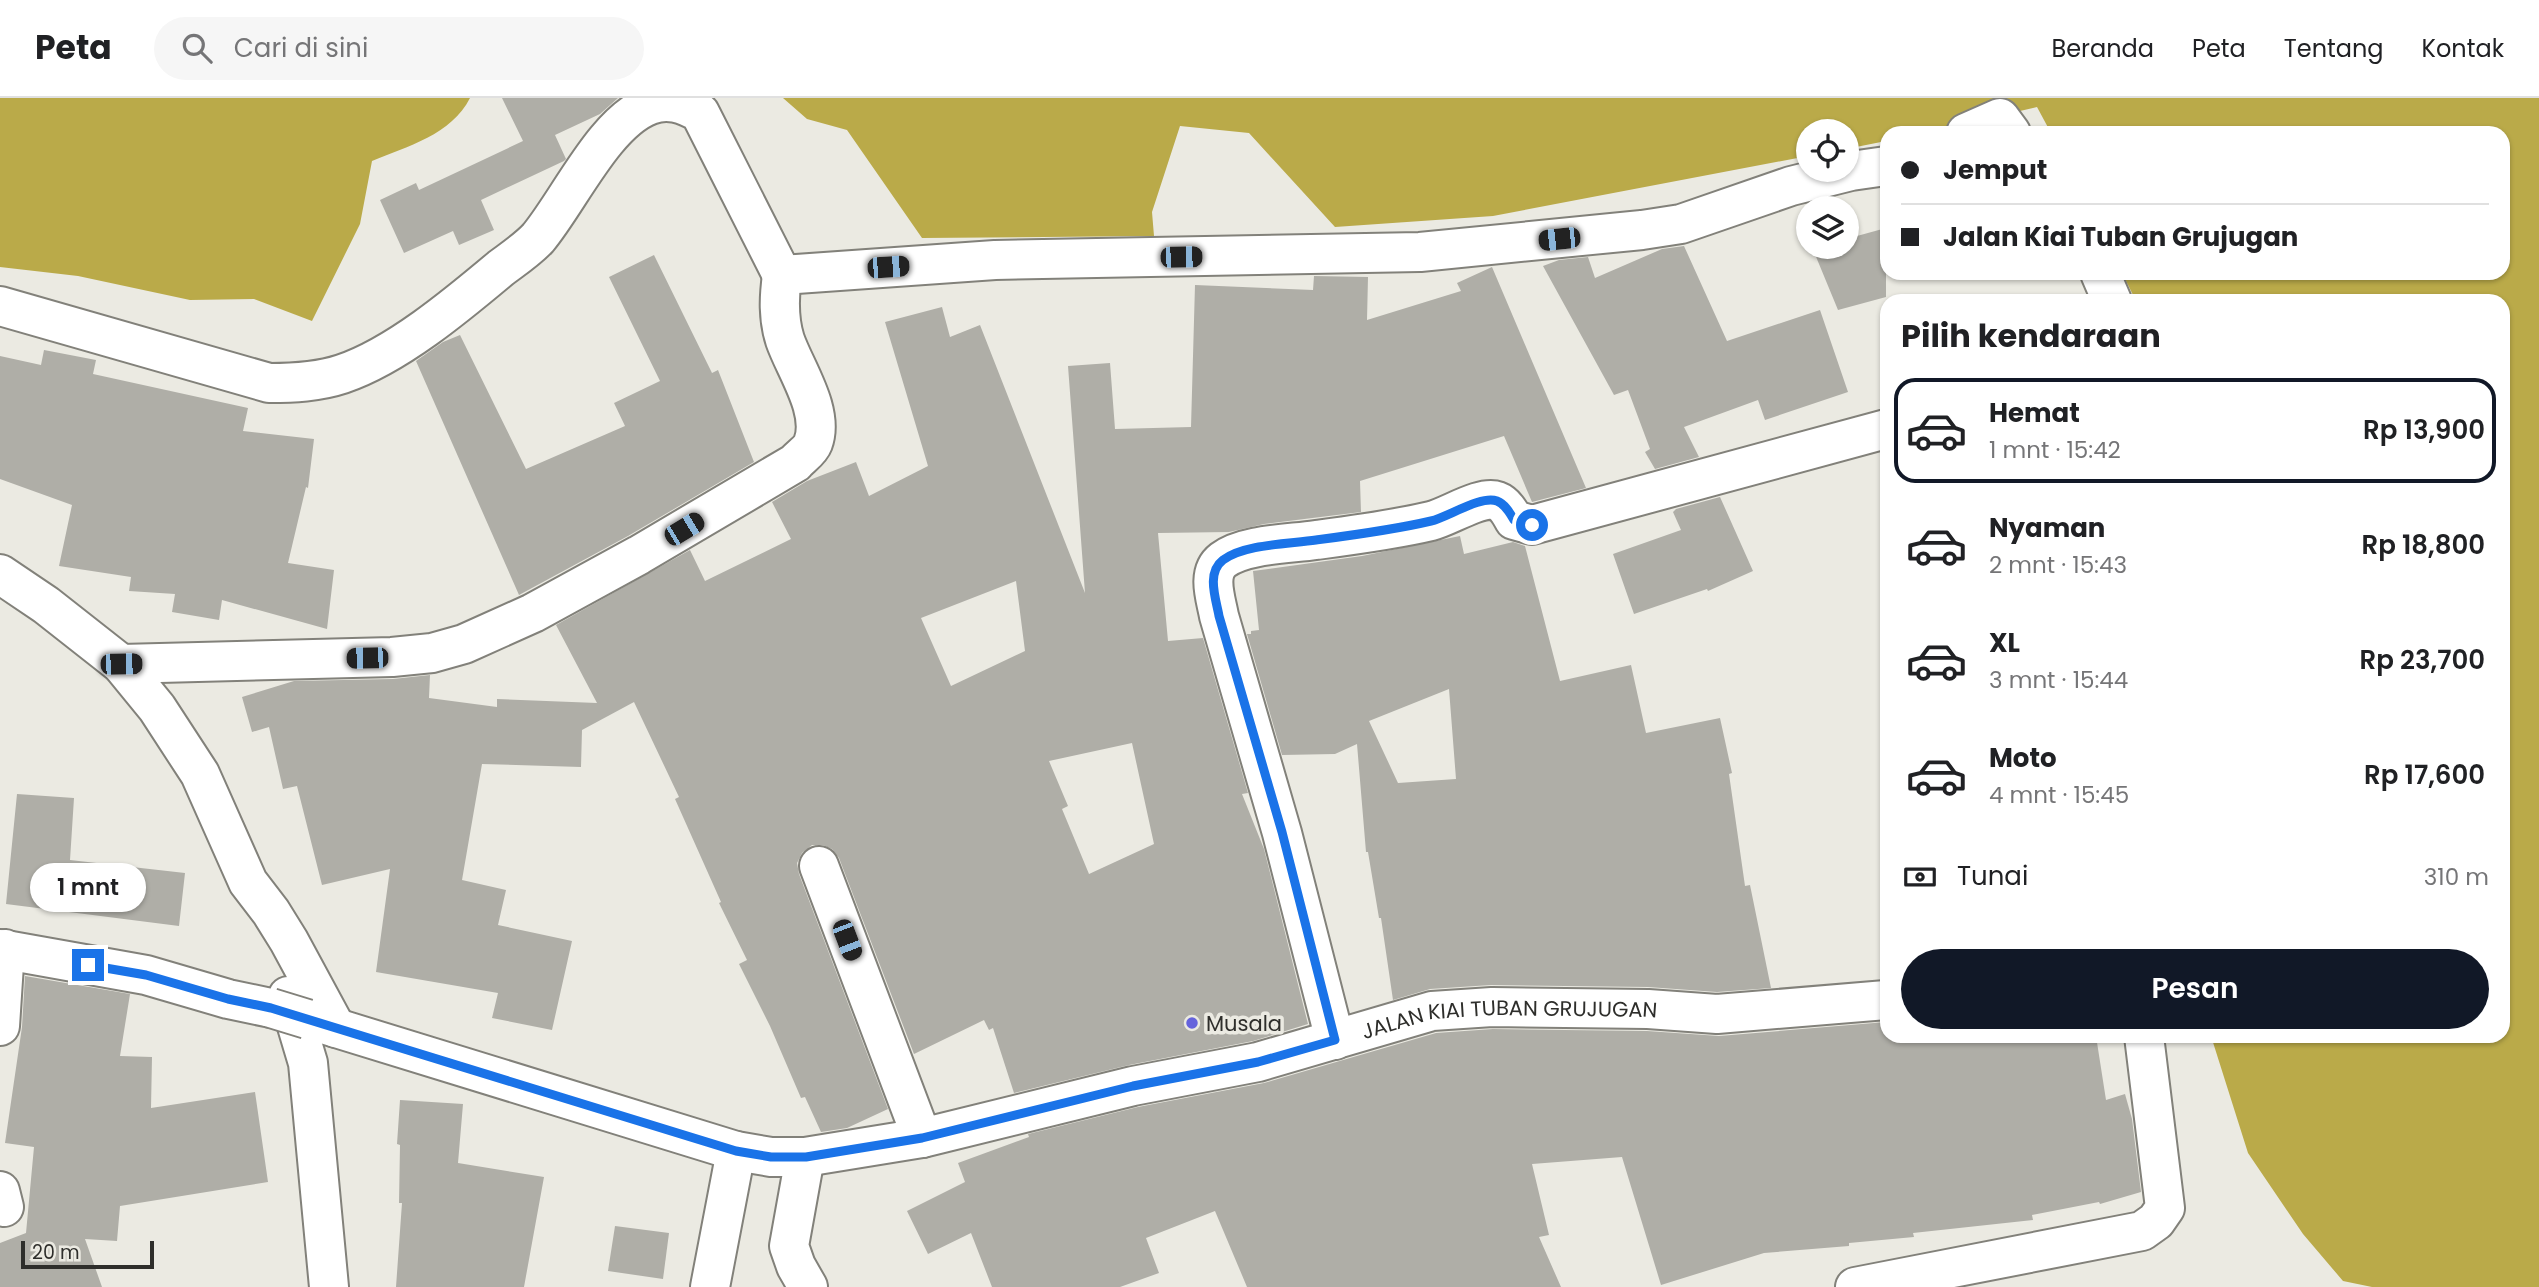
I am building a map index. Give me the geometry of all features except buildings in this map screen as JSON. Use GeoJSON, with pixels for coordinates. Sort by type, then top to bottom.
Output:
{"type":"FeatureCollection","features":[{"type":"Feature","properties":{"kind":"street"},"geometry":{"type":"LineString","coordinates":[[0,306],[268,383],[306,382],[342,374],[373,361],[400,345],[483,284],[537,239],[596,154],[622,123],[649,105],[672,101],[700,113],[782,275],[778,308],[785,339],[809,396],[816,428],[812,445],[794,463],[651,548],[533,613],[464,643],[432,653],[392,657],[121,664]]}},
{"type":"Feature","properties":{"kind":"street"},"geometry":{"type":"LineString","coordinates":[[782,275],[995,260],[1420,252],[1681,224],[1791,186],[1880,167]]}},
{"type":"Feature","properties":{"kind":"street"},"geometry":{"type":"LineString","coordinates":[[1335,1040],[1282,832],[1219,616],[1213,582],[1215,571],[1222,561],[1248,549],[1380,532],[1434,520],[1481,501],[1496,500],[1514,520],[1532,525],[1880,431]]}},
{"type":"Feature","properties":{"kind":"street"},"geometry":{"type":"LineString","coordinates":[[0,573],[121,664],[157,708],[200,774],[247,882],[287,994],[307,1063],[329,1287]]}},
{"type":"Feature","properties":{"kind":"street"},"geometry":{"type":"LineString","coordinates":[[819,866],[922,1138]]}},
{"type":"Feature","properties":{"kind":"street"},"geometry":{"type":"LineString","coordinates":[[247,882],[271,912],[322,1023]]}},
{"type":"Feature","properties":{"kind":"street"},"geometry":{"type":"LineString","coordinates":[[0,1026],[2,949]]}},
{"type":"Feature","properties":{"kind":"street","name":"JALAN KIAI TUBAN GRUJUGAN"},"geometry":{"type":"LineString","coordinates":[[2,949],[146,975],[228,999],[271,1008],[736,1151],[771,1157],[806,1157],[922,1138],[1119,1089],[1258,1062],[1432,1011],[1492,1007],[1648,1009],[1717,1014],[1880,1000]]}},
{"type":"Feature","properties":{"kind":"street"},"geometry":{"type":"LineString","coordinates":[[1855,1287],[1936,1279],[2142,1231],[2157,1221],[2165,1208],[2145,1043]]}},
{"type":"Feature","properties":{"kind":"street"},"geometry":{"type":"LineString","coordinates":[[710,1287],[736,1151]]}},
{"type":"Feature","properties":{"kind":"street"},"geometry":{"type":"LineString","coordinates":[[806,1157],[789,1246],[808,1287]]}},
{"type":"Feature","properties":{"kind":"shaded area"},"geometry":{"type":"Polygon","coordinates":[[[0,98],[470,98],[462,111],[440,130],[372,161],[360,224],[312,321],[254,299],[190,300],[78,276],[0,267],[0,98]]]}},
{"type":"Feature","properties":{"kind":"shaded area"},"geometry":{"type":"Polygon","coordinates":[[[783,98],[2539,98],[2539,1287],[2372,1287],[2343,1281],[2303,1234],[2248,1153],[2213,1043],[2510,1043],[2510,294],[2132,294],[2126,280],[2510,280],[2510,126],[2047,126],[2037,107],[1955,126],[1880,126],[1880,142],[1859,146],[1859,119],[1796,119],[1796,158],[1493,216],[1335,227],[1249,133],[1180,126],[1152,212],[1154,236],[922,238],[847,130],[807,119],[783,98]]]}},
{"type":"Feature","properties":{"kind":"place","name":"Musala"},"geometry":{"type":"Point","coordinates":[1192,1023]}},
{"type":"Feature","properties":{"kind":"route"},"geometry":{"type":"LineString","coordinates":[[88,965],[146,975],[228,999],[271,1008],[736,1151],[771,1157],[806,1157],[922,1138],[1133,1086],[1258,1062],[1335,1040],[1282,832],[1230,659],[1213,582],[1215,571],[1222,561],[1248,549],[1380,532],[1434,520],[1481,501],[1496,500],[1514,520],[1532,525]]}}]}
